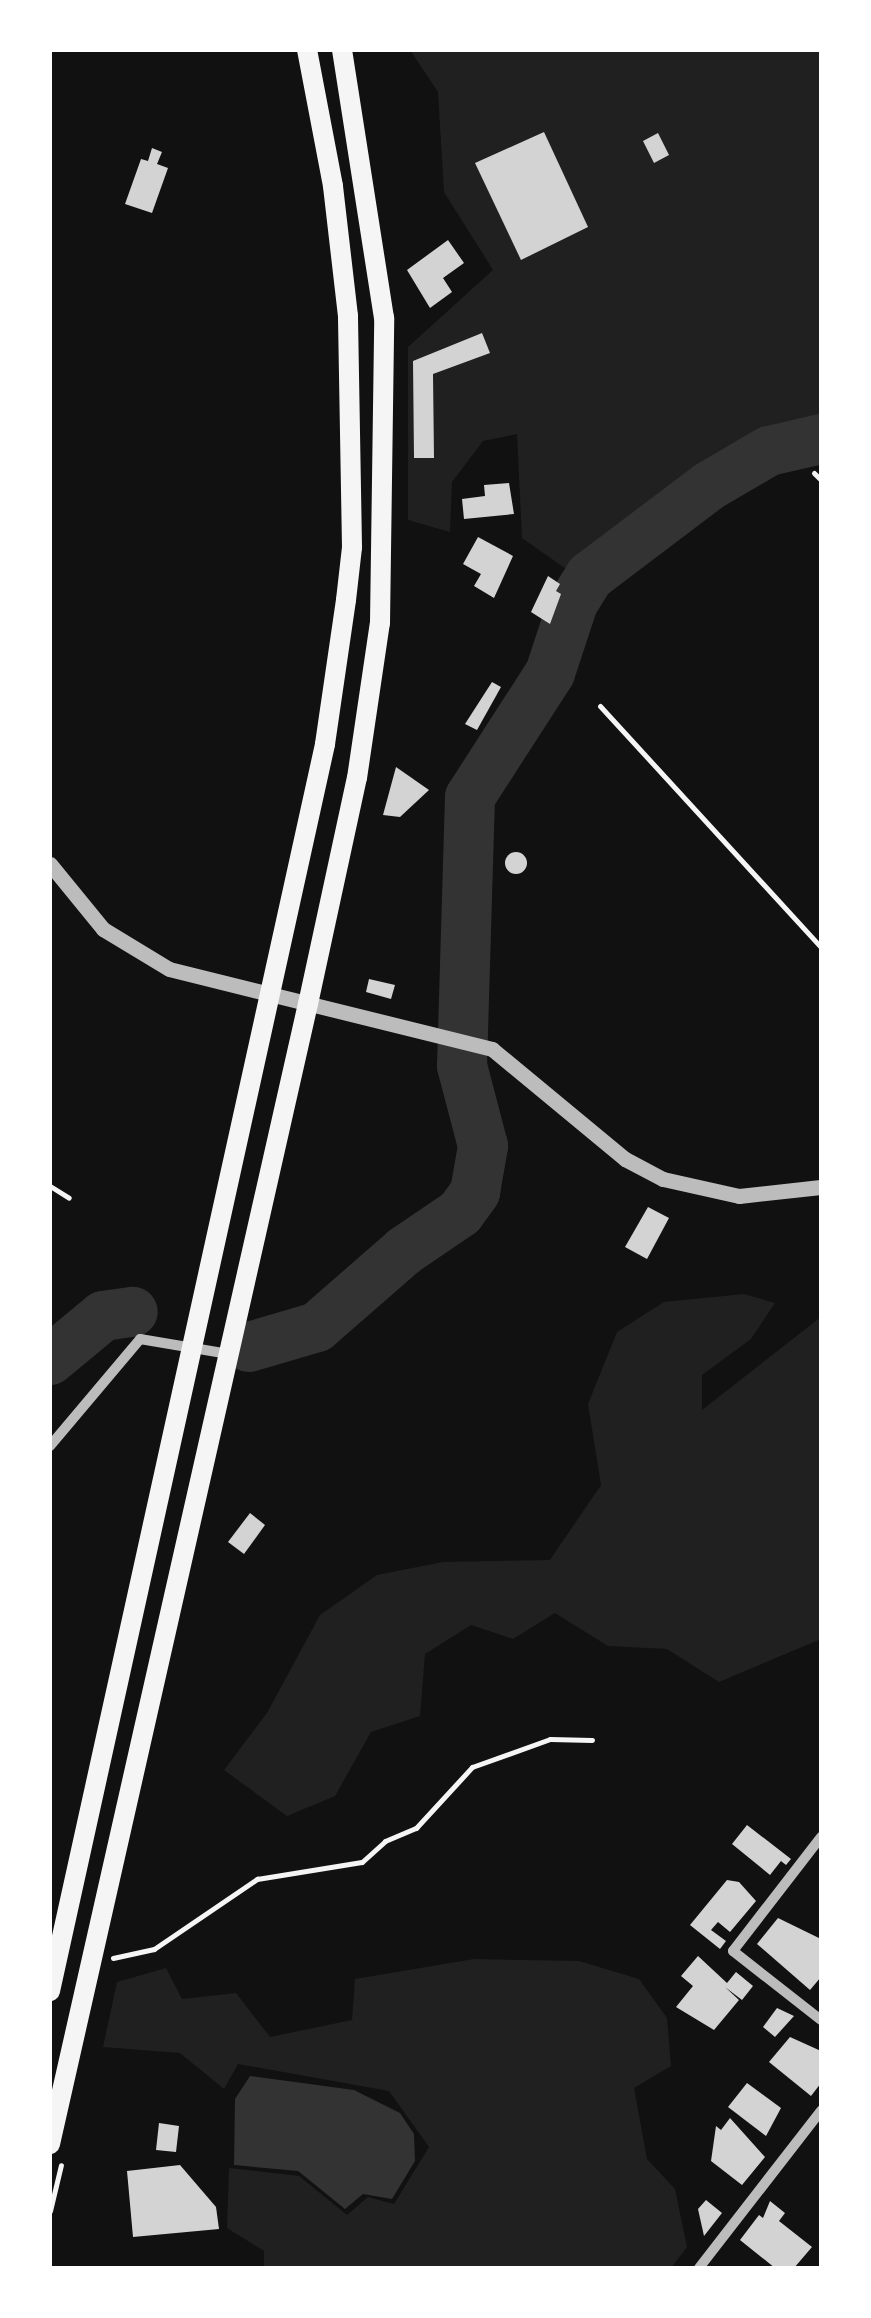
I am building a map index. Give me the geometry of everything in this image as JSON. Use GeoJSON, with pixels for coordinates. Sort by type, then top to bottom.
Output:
{"type":"FeatureCollection","features":[{"type":"Feature","properties":{"kind":"highway"},"geometry":{"type":"LineString","coordinates":[[50,1991],[326,744],[352,547],[348,316],[333,186],[306,50]]}},
{"type":"Feature","properties":{"kind":"highway"},"geometry":{"type":"LineString","coordinates":[[50,2144],[308,1004],[357,778],[380,623],[385,507],[384,318],[342,50]]}},
{"type":"Feature","properties":{"kind":"street"},"geometry":{"type":"LineString","coordinates":[[50,864],[86,914],[145,957],[272,996],[492,1048],[625,1159],[663,1178],[738,1196],[821,1187]]}},
{"type":"Feature","properties":{"kind":"street"},"geometry":{"type":"LineString","coordinates":[[50,1446],[140,1340],[229,1354]]}},
{"type":"Feature","properties":{"kind":"street"},"geometry":{"type":"LineString","coordinates":[[821,1837],[734,1951],[821,2020]]}},
{"type":"Feature","properties":{"kind":"street"},"geometry":{"type":"LineString","coordinates":[[698,2268],[821,2111]]}},
{"type":"Feature","properties":{"kind":"path"},"geometry":{"type":"LineString","coordinates":[[814,473],[821,480]]}},
{"type":"Feature","properties":{"kind":"path"},"geometry":{"type":"LineString","coordinates":[[600,706],[821,946]]}},
{"type":"Feature","properties":{"kind":"path"},"geometry":{"type":"LineString","coordinates":[[50,1186],[69,1198]]}},
{"type":"Feature","properties":{"kind":"path"},"geometry":{"type":"LineString","coordinates":[[92,1957],[129,1958],[154,1950],[257,1879],[362,1862],[386,1842],[416,1828],[472,1767],[550,1739],[592,1740]]}},
{"type":"Feature","properties":{"kind":"shaded area"},"geometry":{"type":"Polygon","coordinates":[[[410,50],[821,50],[821,444],[759,456],[650,536],[596,590],[522,538],[517,434],[483,441],[452,482],[450,532],[408,520],[408,347],[493,270],[444,192],[438,92],[410,50]]]}},
{"type":"Feature","properties":{"kind":"shaded area"},"geometry":{"type":"Polygon","coordinates":[[[744,1294],[775,1303],[751,1339],[702,1375],[702,1410],[821,1317],[821,1639],[719,1682],[667,1649],[608,1646],[555,1613],[513,1639],[471,1625],[425,1654],[420,1716],[371,1732],[335,1796],[287,1816],[224,1770],[267,1713],[320,1615],[377,1575],[443,1562],[550,1560],[601,1485],[588,1404],[617,1332],[664,1302],[744,1294]]]}},
{"type":"Feature","properties":{"kind":"shaded area"},"geometry":{"type":"Polygon","coordinates":[[[474,1959],[579,1961],[639,1979],[667,2018],[671,2066],[634,2088],[647,2159],[675,2189],[687,2247],[671,2268],[264,2268],[264,2251],[227,2228],[229,2168],[299,2176],[347,2215],[368,2197],[394,2204],[429,2147],[389,2091],[238,2064],[224,2089],[180,2053],[103,2047],[117,1982],[166,1968],[182,1999],[236,1993],[270,2037],[352,2020],[355,1979],[474,1959]]]}},
{"type":"Feature","properties":{"kind":"shaded area"},"geometry":{"type":"Polygon","coordinates":[[[250,2076],[354,2090],[400,2113],[414,2134],[415,2161],[392,2199],[363,2194],[345,2209],[298,2171],[234,2165],[235,2099],[250,2076]]]}},
{"type":"Feature","properties":{"kind":"building"},"geometry":{"type":"Polygon","coordinates":[[[544,132],[588,227],[521,260],[475,163],[544,132]]]}},
{"type":"Feature","properties":{"kind":"building"},"geometry":{"type":"Polygon","coordinates":[[[658,133],[669,155],[654,163],[643,141],[658,133]]]}},
{"type":"Feature","properties":{"kind":"building"},"geometry":{"type":"Polygon","coordinates":[[[152,148],[162,152],[157,164],[168,168],[152,213],[125,204],[141,159],[148,161],[152,148]]]}},
{"type":"Feature","properties":{"kind":"building"},"geometry":{"type":"Polygon","coordinates":[[[448,240],[464,263],[443,278],[452,292],[430,308],[407,270],[448,240]]]}},
{"type":"Feature","properties":{"kind":"building"},"geometry":{"type":"Polygon","coordinates":[[[482,333],[490,353],[433,374],[434,458],[414,458],[413,361],[482,333]]]}},
{"type":"Feature","properties":{"kind":"building"},"geometry":{"type":"Polygon","coordinates":[[[509,483],[514,514],[464,519],[462,499],[485,496],[484,485],[509,483]]]}},
{"type":"Feature","properties":{"kind":"building"},"geometry":{"type":"Polygon","coordinates":[[[478,537],[513,556],[494,598],[474,586],[481,574],[463,564],[478,537]]]}},
{"type":"Feature","properties":{"kind":"building"},"geometry":{"type":"Polygon","coordinates":[[[548,576],[560,584],[556,591],[561,594],[550,624],[531,612],[548,576]]]}},
{"type":"Feature","properties":{"kind":"building"},"geometry":{"type":"Polygon","coordinates":[[[492,682],[501,687],[477,730],[465,724],[492,682]]]}},
{"type":"Feature","properties":{"kind":"building"},"geometry":{"type":"Polygon","coordinates":[[[396,767],[429,790],[400,817],[383,815],[396,767]]]}},
{"type":"Feature","properties":{"kind":"building"},"geometry":{"type":"Polygon","coordinates":[[[516,852],[524,855],[524,871],[516,874],[508,871],[505,863],[508,855],[516,852]]]}},
{"type":"Feature","properties":{"kind":"building"},"geometry":{"type":"Polygon","coordinates":[[[369,979],[395,985],[391,999],[366,992],[369,979]]]}},
{"type":"Feature","properties":{"kind":"building"},"geometry":{"type":"Polygon","coordinates":[[[648,1207],[669,1218],[647,1259],[625,1247],[648,1207]]]}},
{"type":"Feature","properties":{"kind":"building"},"geometry":{"type":"Polygon","coordinates":[[[250,1513],[265,1525],[244,1554],[228,1542],[250,1513]]]}},
{"type":"Feature","properties":{"kind":"building"},"geometry":{"type":"Polygon","coordinates":[[[747,1825],[791,1859],[786,1865],[781,1861],[770,1875],[732,1844],[747,1825]]]}},
{"type":"Feature","properties":{"kind":"building"},"geometry":{"type":"Polygon","coordinates":[[[727,1880],[739,1882],[756,1901],[730,1932],[718,1922],[711,1930],[726,1941],[720,1949],[690,1925],[727,1880]]]}},
{"type":"Feature","properties":{"kind":"building"},"geometry":{"type":"Polygon","coordinates":[[[778,1918],[821,1939],[821,1977],[810,1990],[757,1944],[778,1918]]]}},
{"type":"Feature","properties":{"kind":"building"},"geometry":{"type":"Polygon","coordinates":[[[698,1956],[727,1983],[736,1972],[753,1986],[742,2000],[725,1987],[739,2000],[714,2030],[676,2007],[693,1986],[681,1976],[698,1956]]]}},
{"type":"Feature","properties":{"kind":"building"},"geometry":{"type":"Polygon","coordinates":[[[777,2008],[794,2016],[775,2037],[763,2027],[777,2008]]]}},
{"type":"Feature","properties":{"kind":"building"},"geometry":{"type":"Polygon","coordinates":[[[790,2037],[821,2051],[821,2083],[811,2096],[769,2062],[790,2037]]]}},
{"type":"Feature","properties":{"kind":"building"},"geometry":{"type":"Polygon","coordinates":[[[747,2083],[781,2108],[766,2136],[728,2107],[747,2083]]]}},
{"type":"Feature","properties":{"kind":"building"},"geometry":{"type":"Polygon","coordinates":[[[730,2118],[765,2157],[742,2185],[711,2161],[716,2126],[721,2130],[730,2118]]]}},
{"type":"Feature","properties":{"kind":"building"},"geometry":{"type":"Polygon","coordinates":[[[159,2123],[179,2126],[176,2152],[156,2150],[159,2123]]]}},
{"type":"Feature","properties":{"kind":"building"},"geometry":{"type":"Polygon","coordinates":[[[180,2165],[216,2207],[219,2229],[133,2237],[127,2171],[180,2165]]]}},
{"type":"Feature","properties":{"kind":"building"},"geometry":{"type":"Polygon","coordinates":[[[706,2200],[722,2213],[704,2236],[698,2209],[706,2200]]]}},
{"type":"Feature","properties":{"kind":"building"},"geometry":{"type":"Polygon","coordinates":[[[770,2201],[785,2213],[779,2221],[812,2247],[794,2268],[775,2268],[740,2240],[759,2215],[763,2218],[770,2201]]]}},
{"type":"Feature","properties":{"kind":"waterway"},"geometry":{"type":"LineString","coordinates":[[249,1347],[317,1327],[404,1251],[460,1213],[475,1192],[483,1146],[462,1066],[470,797],[550,673],[573,603],[590,576],[709,486],[769,451],[821,439]]}},
{"type":"Feature","properties":{"kind":"waterway"},"geometry":{"type":"LineString","coordinates":[[50,1360],[103,1316],[133,1312]]}}]}
